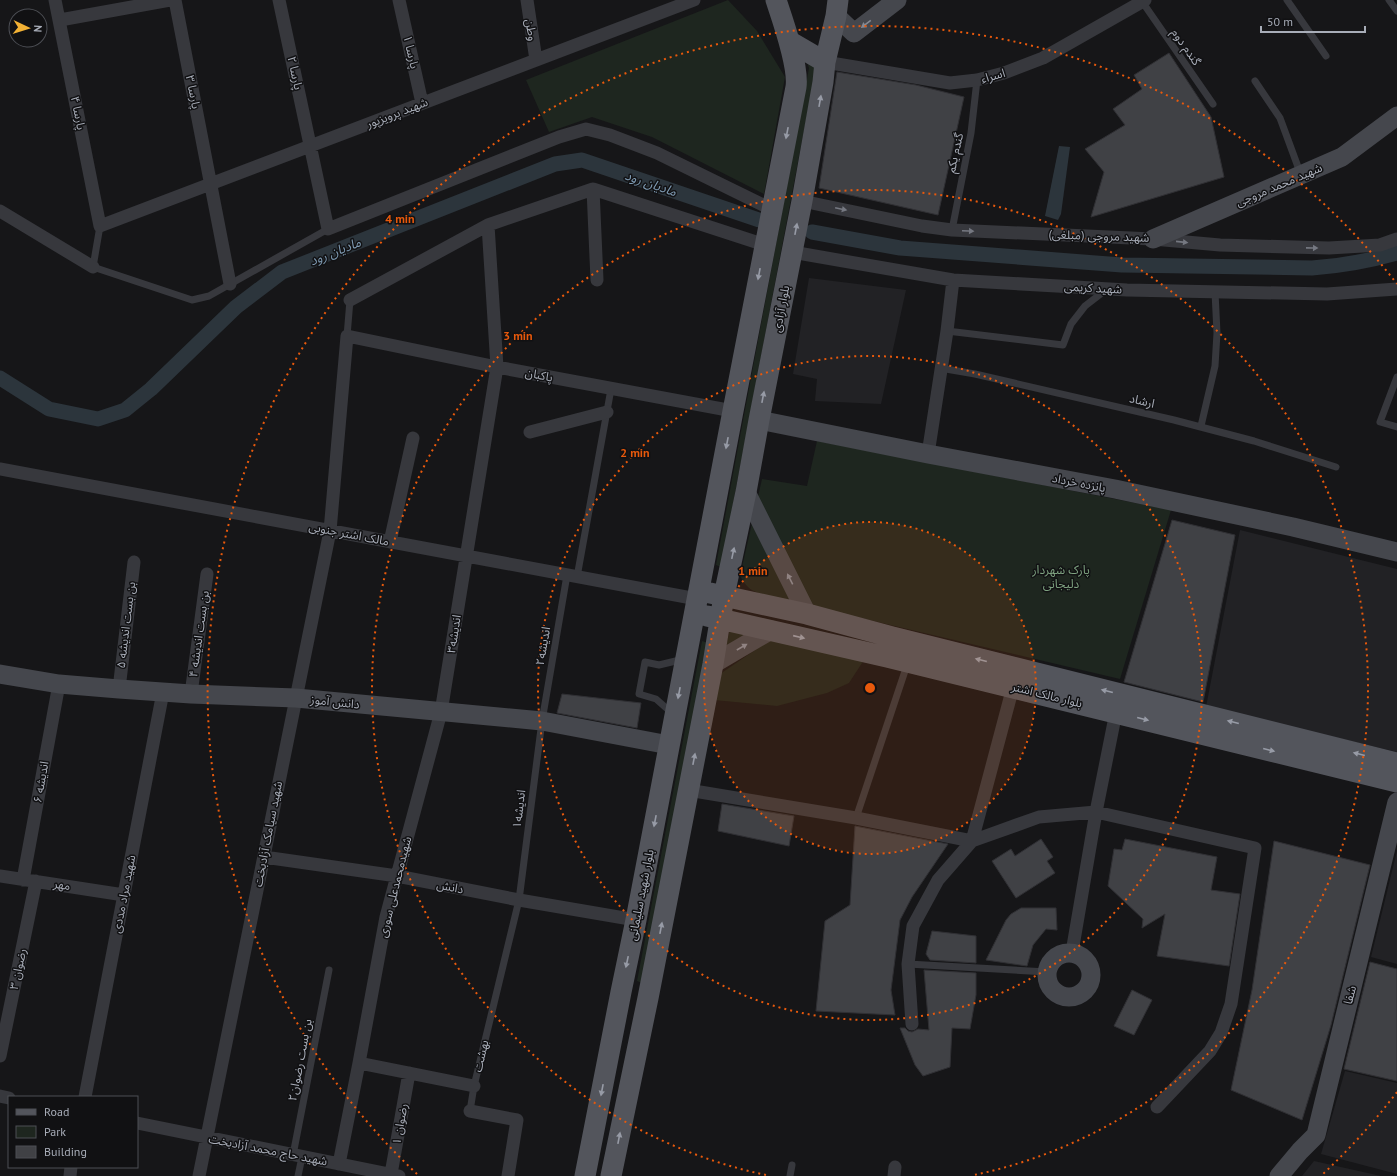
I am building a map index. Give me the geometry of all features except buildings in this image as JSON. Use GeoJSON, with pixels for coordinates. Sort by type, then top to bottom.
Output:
{"type":"FeatureCollection","features":[{"type":"Feature","properties":{"kind":"main road"},"geometry":{"type":"LineString","coordinates":[[697,601],[797,81],[789,41],[776,0]]}},
{"type":"Feature","properties":{"kind":"main road","name":"بلوار آزادی"},"geometry":{"type":"LineString","coordinates":[[720,618],[746,492],[802,200],[823,82],[825,62],[837,8]]}},
{"type":"Feature","properties":{"kind":"main road"},"geometry":{"type":"LineString","coordinates":[[789,41],[825,62]]}},
{"type":"Feature","properties":{"kind":"main road","name":"بلوار مالک اشتر"},"geometry":{"type":"LineString","coordinates":[[697,601],[724,596],[807,614],[889,647],[908,662],[1397,782]]}},
{"type":"Feature","properties":{"kind":"main road","name":"بلوار مالک اشتر"},"geometry":{"type":"LineString","coordinates":[[697,601],[720,618],[771,630],[889,647],[1397,763]]}},
{"type":"Feature","properties":{"kind":"main road","name":"بلوار شهید سلیمانی"},"geometry":{"type":"LineString","coordinates":[[585,1176],[697,601]]}},
{"type":"Feature","properties":{"kind":"main road"},"geometry":{"type":"LineString","coordinates":[[611,1176],[648,998],[713,664],[720,618]]}},
{"type":"Feature","properties":{"kind":"main road"},"geometry":{"type":"LineString","coordinates":[[621,992],[648,998]]}},
{"type":"Feature","properties":{"kind":"street","name":"پارسا ۴"},"geometry":{"type":"LineString","coordinates":[[55,0],[100,226]]}},
{"type":"Feature","properties":{"kind":"street"},"geometry":{"type":"LineString","coordinates":[[60,20],[170,0]]}},
{"type":"Feature","properties":{"kind":"street","name":"پارسا ۳"},"geometry":{"type":"LineString","coordinates":[[175,0],[230,284]]}},
{"type":"Feature","properties":{"kind":"street","name":"پارسا ۲"},"geometry":{"type":"LineString","coordinates":[[279,0],[328,229]]}},
{"type":"Feature","properties":{"kind":"street","name":"پارسا ۱"},"geometry":{"type":"LineString","coordinates":[[400,0],[422,103]]}},
{"type":"Feature","properties":{"kind":"street","name":"وطن"},"geometry":{"type":"LineString","coordinates":[[527,0],[536,60]]}},
{"type":"Feature","properties":{"kind":"street","name":"شهید پرویزپور"},"geometry":{"type":"LineString","coordinates":[[100,226],[694,0]]}},
{"type":"Feature","properties":{"kind":"street"},"geometry":{"type":"LineString","coordinates":[[837,8],[854,33],[897,0]]}},
{"type":"Feature","properties":{"kind":"street","name":"اسراء"},"geometry":{"type":"LineString","coordinates":[[825,62],[950,83],[976,80],[1004,73],[1043,58],[1142,1]]}},
{"type":"Feature","properties":{"kind":"street","name":"شهید محمد مروجی"},"geometry":{"type":"LineString","coordinates":[[1153,239],[1342,158],[1397,116]]}},
{"type":"Feature","properties":{"kind":"street"},"geometry":{"type":"LineString","coordinates":[[328,229],[558,138],[586,129],[610,135],[657,153],[773,210]]}},
{"type":"Feature","properties":{"kind":"street"},"geometry":{"type":"LineString","coordinates":[[593,189],[597,280]]}},
{"type":"Feature","properties":{"kind":"street"},"geometry":{"type":"LineString","coordinates":[[350,300],[488,225],[593,189],[765,246]]}},
{"type":"Feature","properties":{"kind":"street","name":"شهید مروجی (مبلغی)"},"geometry":{"type":"LineString","coordinates":[[802,200],[922,226],[952,230],[1153,239],[1220,245],[1329,248],[1380,245],[1397,239]]}},
{"type":"Feature","properties":{"kind":"street"},"geometry":{"type":"LineString","coordinates":[[0,211],[93,267]]}},
{"type":"Feature","properties":{"kind":"street","name":"اندیشه۳"},"geometry":{"type":"LineString","coordinates":[[441,712],[497,367],[488,225]]}},
{"type":"Feature","properties":{"kind":"street","name":"شهید کریمی"},"geometry":{"type":"LineString","coordinates":[[792,252],[953,280],[1107,289],[1215,292],[1327,294],[1397,289]]}},
{"type":"Feature","properties":{"kind":"street"},"geometry":{"type":"LineString","coordinates":[[928,454],[940,368],[947,331],[953,280]]}},
{"type":"Feature","properties":{"kind":"street","name":"پاکبان"},"geometry":{"type":"LineString","coordinates":[[347,336],[497,367],[733,411]]}},
{"type":"Feature","properties":{"kind":"street","name":"شهید سیامک آزادبخت"},"geometry":{"type":"LineString","coordinates":[[199,1176],[330,531],[347,336]]}},
{"type":"Feature","properties":{"kind":"street"},"geometry":{"type":"LineString","coordinates":[[530,432],[607,412]]}},
{"type":"Feature","properties":{"kind":"street","name":"پانزده خرداد"},"geometry":{"type":"LineString","coordinates":[[759,420],[1122,491],[1397,552]]}},
{"type":"Feature","properties":{"kind":"street"},"geometry":{"type":"LineString","coordinates":[[390,542],[413,438]]}},
{"type":"Feature","properties":{"kind":"street","name":"مالک اشتر جنوبی"},"geometry":{"type":"LineString","coordinates":[[0,469],[572,576],[697,601]]}},
{"type":"Feature","properties":{"kind":"street"},"geometry":{"type":"LineString","coordinates":[[746,492],[807,614]]}},
{"type":"Feature","properties":{"kind":"street","name":"بن بست اندیشه ۵"},"geometry":{"type":"LineString","coordinates":[[119,689],[134,562]]}},
{"type":"Feature","properties":{"kind":"street","name":"بن بست اندیشه ۴"},"geometry":{"type":"LineString","coordinates":[[191,694],[208,574]]}},
{"type":"Feature","properties":{"kind":"street"},"geometry":{"type":"LineString","coordinates":[[713,664],[771,630]]}},
{"type":"Feature","properties":{"kind":"street","name":"دانش آموز"},"geometry":{"type":"LineString","coordinates":[[0,674],[58,684],[191,694],[296,698],[542,721],[669,745]]}},
{"type":"Feature","properties":{"kind":"street","name":"اندیشه ۶"},"geometry":{"type":"LineString","coordinates":[[30,880],[58,684]]}},
{"type":"Feature","properties":{"kind":"street"},"geometry":{"type":"LineString","coordinates":[[912,1024],[908,964],[913,926],[938,880],[972,841],[1013,687]]}},
{"type":"Feature","properties":{"kind":"street","name":"شهید مراد مددی"},"geometry":{"type":"LineString","coordinates":[[85,1096],[163,692]]}},
{"type":"Feature","properties":{"kind":"street","name":"شهیدمحمدعلی سوری"},"geometry":{"type":"LineString","coordinates":[[339,1164],[386,916],[441,712]]}},
{"type":"Feature","properties":{"kind":"street"},"geometry":{"type":"LineString","coordinates":[[1072,952],[1096,812],[1116,712]]}},
{"type":"Feature","properties":{"kind":"street"},"geometry":{"type":"LineString","coordinates":[[688,790],[856,818],[972,841],[1040,817],[1096,812],[1255,848],[1231,1004],[1221,1034],[1210,1051],[1157,1107]]}},
{"type":"Feature","properties":{"kind":"street","name":"شفا"},"geometry":{"type":"LineString","coordinates":[[1279,1176],[1316,1135],[1397,802]]}},
{"type":"Feature","properties":{"kind":"street","name":"دانش"},"geometry":{"type":"LineString","coordinates":[[264,857],[397,876],[519,900],[636,920]]}},
{"type":"Feature","properties":{"kind":"street","name":"مهر"},"geometry":{"type":"LineString","coordinates":[[0,876],[124,895]]}},
{"type":"Feature","properties":{"kind":"street","name":"رضوان ۳"},"geometry":{"type":"LineString","coordinates":[[0,1056],[30,880]]}},
{"type":"Feature","properties":{"kind":"street"},"geometry":{"type":"LineString","coordinates":[[1065,952],[1072,952],[1084,957],[1091,969],[1092,976],[1090,983],[1081,994],[1067,997],[1054,992],[1047,979],[1047,972],[1049,965],[1058,955],[1065,952]]}},
{"type":"Feature","properties":{"kind":"street"},"geometry":{"type":"LineString","coordinates":[[359,1063],[474,1086]]}},
{"type":"Feature","properties":{"kind":"street","name":"رضوان ۱"},"geometry":{"type":"LineString","coordinates":[[395,1175],[409,1073]]}},
{"type":"Feature","properties":{"kind":"street","name":"بهشت"},"geometry":{"type":"LineString","coordinates":[[470,1111],[517,1120],[508,1176]]}},
{"type":"Feature","properties":{"kind":"street","name":"شهید حاج محمد آزادبخت"},"geometry":{"type":"LineString","coordinates":[[138,1123],[395,1175]]}},
{"type":"Feature","properties":{"kind":"lane"},"geometry":{"type":"LineString","coordinates":[[1287,0],[1326,56]]}},
{"type":"Feature","properties":{"kind":"lane"},"geometry":{"type":"LineString","coordinates":[[1389,0],[1397,11]]}},
{"type":"Feature","properties":{"kind":"lane","name":"گندم دوم"},"geometry":{"type":"LineString","coordinates":[[1142,1],[1213,104]]}},
{"type":"Feature","properties":{"kind":"lane","name":"گندم یکم"},"geometry":{"type":"LineString","coordinates":[[952,230],[971,133],[976,80]]}},
{"type":"Feature","properties":{"kind":"lane"},"geometry":{"type":"LineString","coordinates":[[1255,81],[1280,118],[1301,175]]}},
{"type":"Feature","properties":{"kind":"lane"},"geometry":{"type":"LineString","coordinates":[[100,226],[93,267],[192,300],[209,296],[328,229]]}},
{"type":"Feature","properties":{"kind":"lane"},"geometry":{"type":"LineString","coordinates":[[947,331],[1063,345],[1071,324],[1085,306],[1107,289]]}},
{"type":"Feature","properties":{"kind":"lane"},"geometry":{"type":"LineString","coordinates":[[1201,426],[1216,366],[1217,333],[1215,292]]}},
{"type":"Feature","properties":{"kind":"lane"},"geometry":{"type":"LineString","coordinates":[[347,336],[350,300]]}},
{"type":"Feature","properties":{"kind":"lane","name":"ارشاد"},"geometry":{"type":"LineString","coordinates":[[940,368],[975,374],[1201,426],[1336,467]]}},
{"type":"Feature","properties":{"kind":"lane"},"geometry":{"type":"LineString","coordinates":[[1397,378],[1380,422],[1397,427]]}},
{"type":"Feature","properties":{"kind":"lane","name":"اندیشه۲"},"geometry":{"type":"LineString","coordinates":[[542,721],[611,389]]}},
{"type":"Feature","properties":{"kind":"lane"},"geometry":{"type":"LineString","coordinates":[[675,716],[656,699],[639,694],[645,662],[659,665],[686,658]]}},
{"type":"Feature","properties":{"kind":"lane"},"geometry":{"type":"LineString","coordinates":[[856,818],[908,662]]}},
{"type":"Feature","properties":{"kind":"lane","name":"اندیشه۱"},"geometry":{"type":"LineString","coordinates":[[519,900],[542,721]]}},
{"type":"Feature","properties":{"kind":"lane","name":"بهشت"},"geometry":{"type":"LineString","coordinates":[[470,1111],[474,1086],[519,900]]}},
{"type":"Feature","properties":{"kind":"lane"},"geometry":{"type":"LineString","coordinates":[[908,964],[1047,972]]}},
{"type":"Feature","properties":{"kind":"lane","name":"بن بست رضوان۲"},"geometry":{"type":"LineString","coordinates":[[298,1176],[297,1156],[329,970]]}},
{"type":"Feature","properties":{"kind":"lane"},"geometry":{"type":"LineString","coordinates":[[790,1176],[792,1165]]}},
{"type":"Feature","properties":{"kind":"shaded area"},"geometry":{"type":"Polygon","coordinates":[[[1059,146],[1070,147],[1061,214],[1058,220],[1045,216],[1059,146]]]}},
{"type":"Feature","properties":{"kind":"shaded area"},"geometry":{"type":"Polygon","coordinates":[[[809,278],[906,290],[881,404],[815,401],[817,379],[793,374],[809,278]]]}},
{"type":"Feature","properties":{"kind":"shaded area"},"geometry":{"type":"Polygon","coordinates":[[[1240,530],[1397,569],[1397,752],[1206,707],[1240,530]]]}},
{"type":"Feature","properties":{"kind":"shaded area"},"geometry":{"type":"Polygon","coordinates":[[[1397,851],[1397,964],[1371,957],[1397,851]]]}},
{"type":"Feature","properties":{"kind":"shaded area"},"geometry":{"type":"Polygon","coordinates":[[[1345,1071],[1397,1083],[1397,1174],[1321,1154],[1345,1071]]]}},
{"type":"Feature","properties":{"kind":"shaded area"},"geometry":{"type":"Polygon","coordinates":[[[1314,1161],[1381,1176],[1302,1176],[1314,1161]]]}},
{"type":"Feature","properties":{"kind":"green space"},"geometry":{"type":"Polygon","coordinates":[[[728,0],[757,31],[785,77],[764,194],[652,137],[592,117],[549,132],[526,80],[728,0]]]}},
{"type":"Feature","properties":{"kind":"green space"},"geometry":{"type":"Polygon","coordinates":[[[805,56],[817,62],[721,567],[716,565],[809,68],[805,56]]]}},
{"type":"Feature","properties":{"kind":"green space","name":"پارک شهردار دلیجانی"},"geometry":{"type":"Polygon","coordinates":[[[817,441],[1171,510],[1120,679],[767,596],[751,589],[745,584],[740,576],[762,479],[807,486],[817,441]]]}},
{"type":"Feature","properties":{"kind":"green space"},"geometry":{"type":"Polygon","coordinates":[[[730,628],[753,633],[726,647],[730,628]]]}},
{"type":"Feature","properties":{"kind":"green space"},"geometry":{"type":"Polygon","coordinates":[[[770,640],[864,660],[849,683],[827,693],[777,706],[714,700],[720,674],[770,640]]]}},
{"type":"Feature","properties":{"kind":"green space"},"geometry":{"type":"Polygon","coordinates":[[[702,641],[708,643],[642,983],[637,981],[702,641]]]}},
{"type":"Feature","properties":{"kind":"waterway","name":"مادیان رود"},"geometry":{"type":"LineString","coordinates":[[0,378],[49,409],[98,419],[125,410],[151,389],[236,307],[282,272],[555,164],[582,160],[759,220]]}},
{"type":"Feature","properties":{"kind":"waterway"},"geometry":{"type":"LineString","coordinates":[[812,232],[900,248],[1122,265],[1312,268],[1355,263],[1397,253]]}}]}
